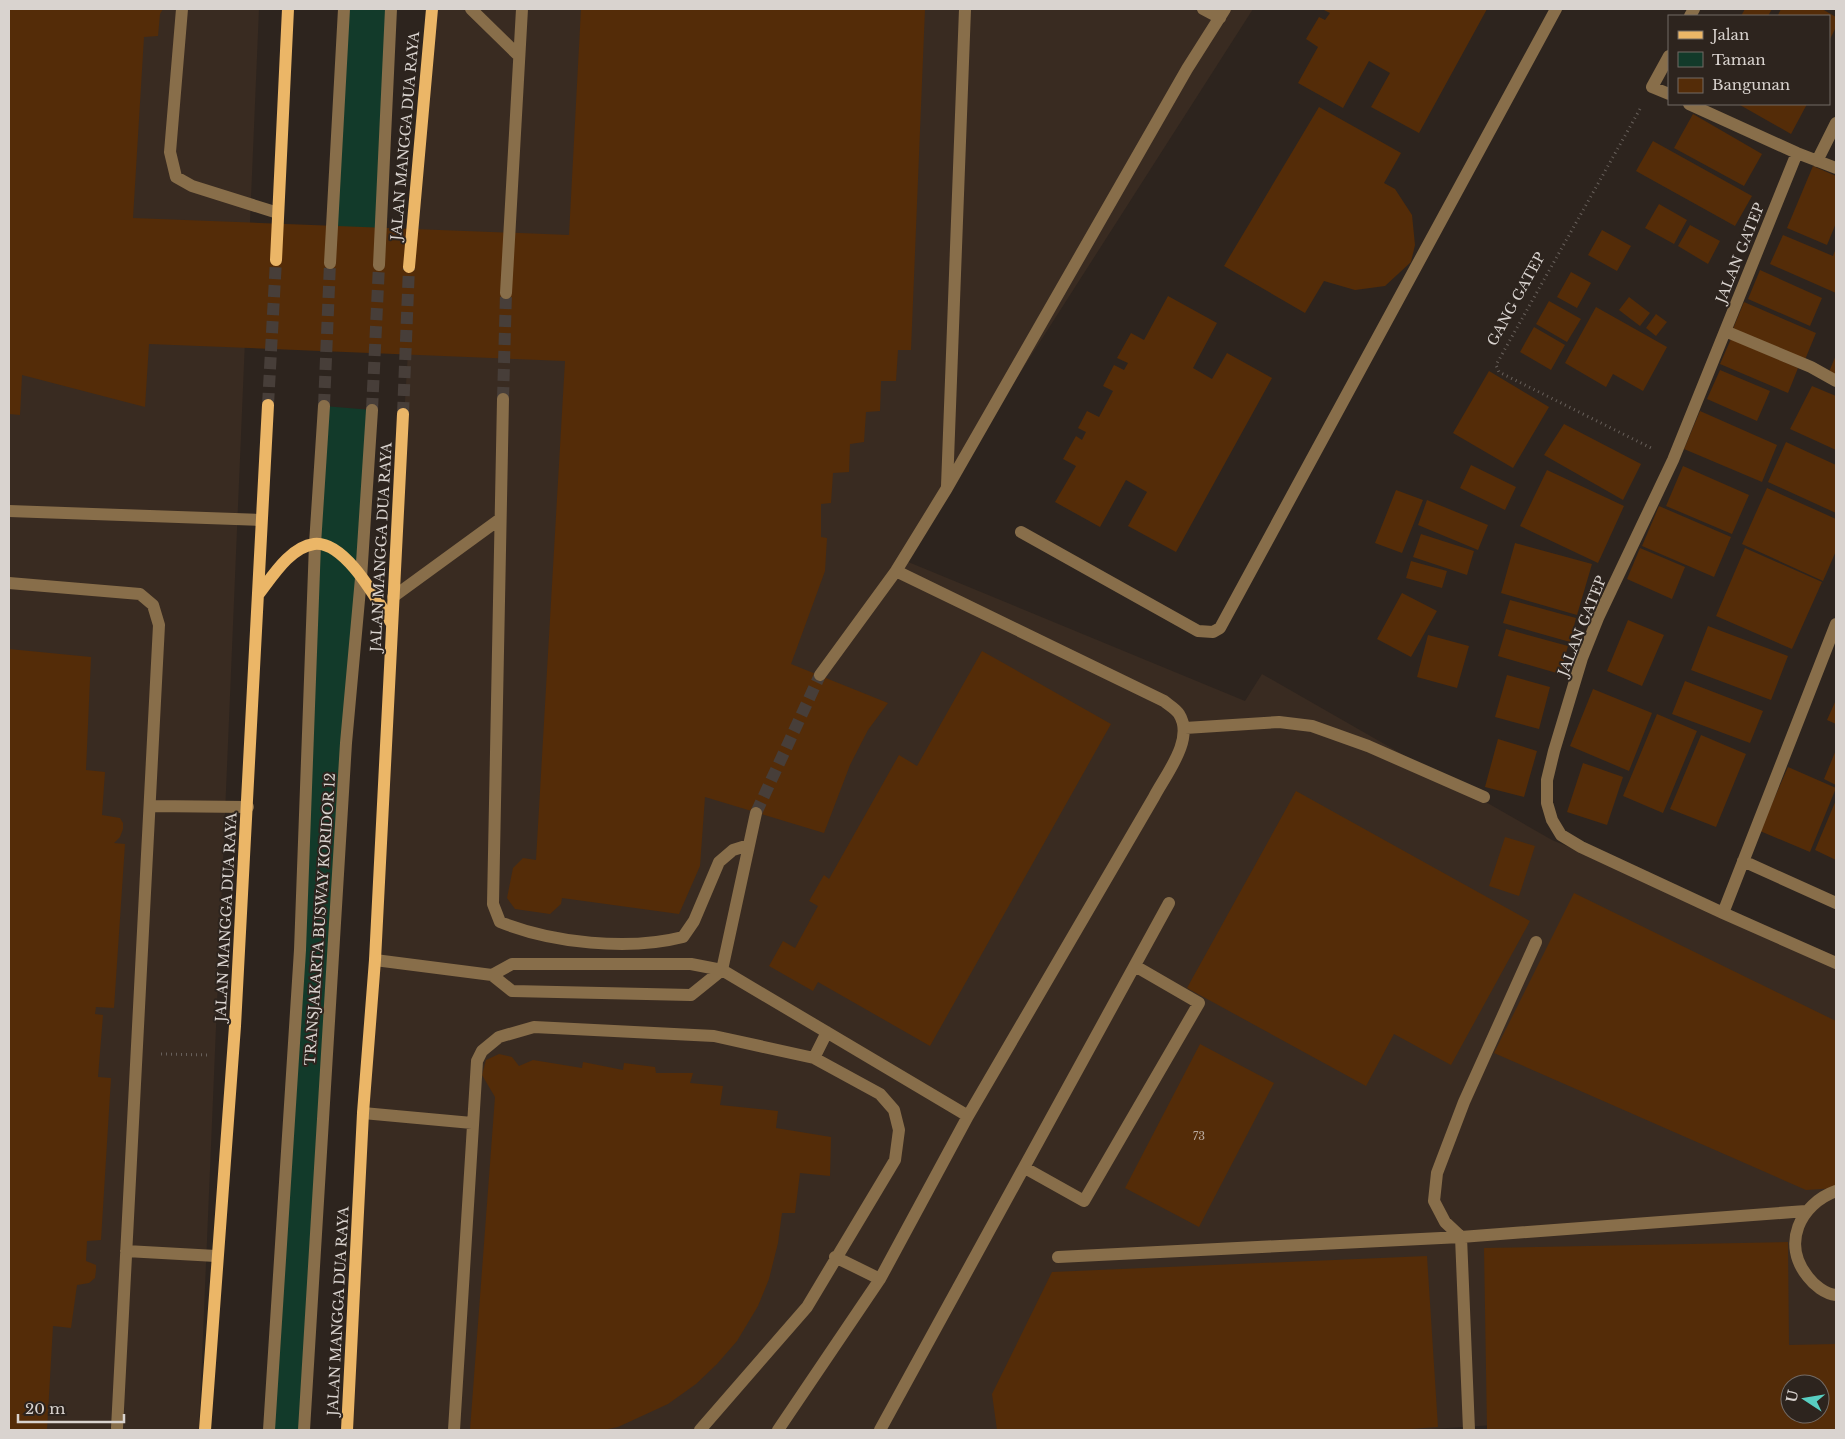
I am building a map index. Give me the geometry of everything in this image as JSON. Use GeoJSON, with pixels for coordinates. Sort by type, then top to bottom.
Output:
{"type":"FeatureCollection","features":[{"type":"Feature","properties":{"kind":"main road"},"geometry":{"type":"LineString","coordinates":[[276,260],[288,9]]}},
{"type":"Feature","properties":{"kind":"main road","name":"JALAN MANGGA DUA RAYA"},"geometry":{"type":"LineString","coordinates":[[409,267],[432,9]]}},
{"type":"Feature","properties":{"kind":"main road","name":"JALAN MANGGA DUA RAYA"},"geometry":{"type":"LineString","coordinates":[[205,1430],[216,1256],[227,1149],[248,807],[268,406]]}},
{"type":"Feature","properties":{"kind":"main road","name":"JALAN MANGGA DUA RAYA"},"geometry":{"type":"LineString","coordinates":[[347,1430],[363,1113],[375,960],[403,414]]}},
{"type":"Feature","properties":{"kind":"main road"},"geometry":{"type":"LineString","coordinates":[[258,595],[284,562],[297,552],[314,544],[330,548],[343,555],[392,624]]}},
{"type":"Feature","properties":{"kind":"street"},"geometry":{"type":"LineString","coordinates":[[182,9],[170,152],[176,177],[192,186],[278,213]]}},
{"type":"Feature","properties":{"kind":"street"},"geometry":{"type":"LineString","coordinates":[[330,263],[344,9]]}},
{"type":"Feature","properties":{"kind":"street"},"geometry":{"type":"LineString","coordinates":[[379,264],[391,9]]}},
{"type":"Feature","properties":{"kind":"street"},"geometry":{"type":"LineString","coordinates":[[471,9],[519,56]]}},
{"type":"Feature","properties":{"kind":"street"},"geometry":{"type":"LineString","coordinates":[[506,293],[522,9]]}},
{"type":"Feature","properties":{"kind":"street"},"geometry":{"type":"LineString","coordinates":[[947,488],[965,9]]}},
{"type":"Feature","properties":{"kind":"street"},"geometry":{"type":"LineString","coordinates":[[820,675],[896,571],[947,488],[1187,68],[1223,13],[1202,9]]}},
{"type":"Feature","properties":{"kind":"street"},"geometry":{"type":"LineString","coordinates":[[1021,532],[1198,631],[1213,632],[1220,628],[1556,9]]}},
{"type":"Feature","properties":{"kind":"street"},"geometry":{"type":"LineString","coordinates":[[1668,58],[1652,87],[1668,94]]}},
{"type":"Feature","properties":{"kind":"street"},"geometry":{"type":"LineString","coordinates":[[1691,105],[1797,153],[1836,168]]}},
{"type":"Feature","properties":{"kind":"street"},"geometry":{"type":"LineString","coordinates":[[1817,161],[1836,123]]}},
{"type":"Feature","properties":{"kind":"street","name":"JALAN GATEP"},"geometry":{"type":"LineString","coordinates":[[1797,153],[1673,460],[1598,618],[1582,658],[1554,750],[1547,780],[1547,803],[1552,820],[1561,835],[1722,913],[1836,963]]}},
{"type":"Feature","properties":{"kind":"street"},"geometry":{"type":"LineString","coordinates":[[1725,331],[1811,367],[1836,381]]}},
{"type":"Feature","properties":{"kind":"street"},"geometry":{"type":"LineString","coordinates":[[503,398],[492,904],[500,922],[530,932],[566,939],[619,944],[662,942],[683,937],[694,921],[719,862],[733,850],[749,845]]}},
{"type":"Feature","properties":{"kind":"street"},"geometry":{"type":"LineString","coordinates":[[269,1430],[300,950],[314,544],[324,406]]}},
{"type":"Feature","properties":{"kind":"street","name":"TRANSJAKARTA BUSWAY KORIDOR 12"},"geometry":{"type":"LineString","coordinates":[[304,1430],[344,782],[361,578],[372,410]]}},
{"type":"Feature","properties":{"kind":"street"},"geometry":{"type":"LineString","coordinates":[[9,511],[261,520]]}},
{"type":"Feature","properties":{"kind":"street"},"geometry":{"type":"LineString","coordinates":[[393,597],[500,519]]}},
{"type":"Feature","properties":{"kind":"street"},"geometry":{"type":"LineString","coordinates":[[778,1430],[880,1279],[968,1116],[1154,796],[1181,746],[1185,728],[1178,713],[1164,701],[896,571]]}},
{"type":"Feature","properties":{"kind":"street"},"geometry":{"type":"LineString","coordinates":[[9,583],[140,594],[154,605],[159,625],[117,1428]]}},
{"type":"Feature","properties":{"kind":"street"},"geometry":{"type":"LineString","coordinates":[[1722,913],[1836,624]]}},
{"type":"Feature","properties":{"kind":"street"},"geometry":{"type":"LineString","coordinates":[[1185,728],[1279,722],[1312,726],[1368,746],[1484,797]]}},
{"type":"Feature","properties":{"kind":"street"},"geometry":{"type":"LineString","coordinates":[[150,806],[248,807]]}},
{"type":"Feature","properties":{"kind":"street"},"geometry":{"type":"LineString","coordinates":[[375,960],[492,975],[512,991],[691,995],[722,970],[756,813]]}},
{"type":"Feature","properties":{"kind":"street"},"geometry":{"type":"LineString","coordinates":[[1743,861],[1836,903]]}},
{"type":"Feature","properties":{"kind":"street"},"geometry":{"type":"LineString","coordinates":[[880,1430],[1169,903]]}},
{"type":"Feature","properties":{"kind":"street"},"geometry":{"type":"LineString","coordinates":[[1469,1430],[1461,1237],[1445,1222],[1434,1200],[1437,1173],[1464,1102],[1536,942]]}},
{"type":"Feature","properties":{"kind":"street"},"geometry":{"type":"LineString","coordinates":[[492,975],[512,964],[691,964],[722,970],[968,1116]]}},
{"type":"Feature","properties":{"kind":"street"},"geometry":{"type":"LineString","coordinates":[[1025,1168],[1084,1201],[1199,1003],[1135,966]]}},
{"type":"Feature","properties":{"kind":"street"},"geometry":{"type":"LineString","coordinates":[[454,1430],[477,1061],[482,1051],[499,1037],[534,1027],[714,1036],[814,1058],[880,1094],[894,1110],[899,1130],[895,1160],[835,1257],[807,1307],[700,1430]]}},
{"type":"Feature","properties":{"kind":"street"},"geometry":{"type":"LineString","coordinates":[[814,1058],[827,1032]]}},
{"type":"Feature","properties":{"kind":"street"},"geometry":{"type":"LineString","coordinates":[[363,1113],[472,1123]]}},
{"type":"Feature","properties":{"kind":"street"},"geometry":{"type":"LineString","coordinates":[[1836,1191],[1818,1198],[1806,1211],[1796,1229],[1795,1250],[1801,1269],[1813,1284],[1836,1295]]}},
{"type":"Feature","properties":{"kind":"street"},"geometry":{"type":"LineString","coordinates":[[1058,1257],[1461,1237],[1806,1211]]}},
{"type":"Feature","properties":{"kind":"street"},"geometry":{"type":"LineString","coordinates":[[126,1251],[216,1256]]}},
{"type":"Feature","properties":{"kind":"street"},"geometry":{"type":"LineString","coordinates":[[835,1257],[880,1279]]}},
{"type":"Feature","properties":{"kind":"path","name":"GANG GATEP"},"geometry":{"type":"LineString","coordinates":[[1652,87],[1496,365],[1499,372],[1673,460]]}},
{"type":"Feature","properties":{"kind":"shaded area"},"geometry":{"type":"Polygon","coordinates":[[[9,9],[259,9],[199,1430],[9,1430],[9,9]]]}},
{"type":"Feature","properties":{"kind":"shaded area"},"geometry":{"type":"Polygon","coordinates":[[[429,9],[1253,9],[901,559],[1245,701],[1262,674],[1552,840],[1836,956],[1836,1404],[1830,1404],[1830,1374],[1780,1374],[1780,1407],[1416,1430],[342,1430],[429,9]]]}},
{"type":"Feature","properties":{"kind":"green space"},"geometry":{"type":"Polygon","coordinates":[[[345,9],[391,9],[379,265],[330,263],[345,9]]]}},
{"type":"Feature","properties":{"kind":"green space"},"geometry":{"type":"Polygon","coordinates":[[[324,406],[372,410],[304,1430],[269,1430],[324,406]]]}},
{"type":"Feature","properties":{"kind":"building"},"geometry":{"type":"Polygon","coordinates":[[[9,9],[163,9],[160,14],[158,36],[144,37],[133,218],[569,235],[581,9],[925,9],[911,350],[898,350],[896,381],[881,381],[880,411],[866,412],[864,442],[850,444],[849,472],[833,473],[831,503],[821,504],[821,537],[827,538],[825,571],[791,664],[888,703],[868,730],[850,765],[824,833],[705,797],[700,866],[679,914],[562,898],[561,904],[550,914],[515,909],[507,898],[513,868],[523,858],[536,860],[565,361],[149,344],[145,407],[22,375],[20,415],[9,414],[9,9]]]}},
{"type":"Feature","properties":{"kind":"building"},"geometry":{"type":"Polygon","coordinates":[[[1322,9],[1487,9],[1419,133],[1371,107],[1390,73],[1369,61],[1343,108],[1298,83],[1318,47],[1306,39],[1319,17],[1325,20],[1330,13],[1322,9]]]}},
{"type":"Feature","properties":{"kind":"building"},"geometry":{"type":"Polygon","coordinates":[[[1745,9],[1772,9],[1769,15],[1742,15],[1745,9]]]}},
{"type":"Feature","properties":{"kind":"building"},"geometry":{"type":"Polygon","coordinates":[[[1781,9],[1822,9],[1836,17],[1836,27],[1830,39],[1830,15],[1778,15],[1781,9]]]}},
{"type":"Feature","properties":{"kind":"building"},"geometry":{"type":"Polygon","coordinates":[[[1740,105],[1806,105],[1791,134],[1740,105]]]}},
{"type":"Feature","properties":{"kind":"building"},"geometry":{"type":"Polygon","coordinates":[[[1319,107],[1401,153],[1384,183],[1395,189],[1412,215],[1415,245],[1411,262],[1385,286],[1355,290],[1324,281],[1305,313],[1224,266],[1319,107]]]}},
{"type":"Feature","properties":{"kind":"building"},"geometry":{"type":"Polygon","coordinates":[[[1693,114],[1762,154],[1744,186],[1674,148],[1693,114]]]}},
{"type":"Feature","properties":{"kind":"building"},"geometry":{"type":"Polygon","coordinates":[[[1653,141],[1752,196],[1735,226],[1636,171],[1653,141]]]}},
{"type":"Feature","properties":{"kind":"building"},"geometry":{"type":"Polygon","coordinates":[[[1813,166],[1836,176],[1836,223],[1827,245],[1787,228],[1813,166]]]}},
{"type":"Feature","properties":{"kind":"building"},"geometry":{"type":"Polygon","coordinates":[[[1659,204],[1687,220],[1674,244],[1645,228],[1659,204]]]}},
{"type":"Feature","properties":{"kind":"building"},"geometry":{"type":"Polygon","coordinates":[[[1690,225],[1720,241],[1708,264],[1678,246],[1690,225]]]}},
{"type":"Feature","properties":{"kind":"building"},"geometry":{"type":"Polygon","coordinates":[[[1602,230],[1631,246],[1617,271],[1588,255],[1602,230]]]}},
{"type":"Feature","properties":{"kind":"building"},"geometry":{"type":"Polygon","coordinates":[[[1783,235],[1833,256],[1836,248],[1836,293],[1770,264],[1783,235]]]}},
{"type":"Feature","properties":{"kind":"building"},"geometry":{"type":"Polygon","coordinates":[[[1760,270],[1822,298],[1810,326],[1748,299],[1760,270]]]}},
{"type":"Feature","properties":{"kind":"building"},"geometry":{"type":"Polygon","coordinates":[[[1571,272],[1591,283],[1577,308],[1557,297],[1571,272]]]}},
{"type":"Feature","properties":{"kind":"building"},"geometry":{"type":"Polygon","coordinates":[[[1168,296],[1217,323],[1193,368],[1212,379],[1227,353],[1272,378],[1176,552],[1128,526],[1147,492],[1126,480],[1100,527],[1055,502],[1076,466],[1063,459],[1076,436],[1082,440],[1086,432],[1078,428],[1087,411],[1099,417],[1113,391],[1103,386],[1114,365],[1124,370],[1128,363],[1117,358],[1131,333],[1144,340],[1168,296]]]}},
{"type":"Feature","properties":{"kind":"building"},"geometry":{"type":"Polygon","coordinates":[[[1629,297],[1650,313],[1640,326],[1619,310],[1629,297]]]}},
{"type":"Feature","properties":{"kind":"building"},"geometry":{"type":"Polygon","coordinates":[[[1549,301],[1581,319],[1567,342],[1536,324],[1549,301]]]}},
{"type":"Feature","properties":{"kind":"building"},"geometry":{"type":"Polygon","coordinates":[[[1744,302],[1816,333],[1804,362],[1732,331],[1744,302]]]}},
{"type":"Feature","properties":{"kind":"building"},"geometry":{"type":"Polygon","coordinates":[[[1596,307],[1667,347],[1643,391],[1613,374],[1606,387],[1565,363],[1596,307]]]}},
{"type":"Feature","properties":{"kind":"building"},"geometry":{"type":"Polygon","coordinates":[[[1656,314],[1667,322],[1656,336],[1646,328],[1656,314]]]}},
{"type":"Feature","properties":{"kind":"building"},"geometry":{"type":"Polygon","coordinates":[[[1534,327],[1565,345],[1551,370],[1520,352],[1534,327]]]}},
{"type":"Feature","properties":{"kind":"building"},"geometry":{"type":"Polygon","coordinates":[[[1731,339],[1798,368],[1788,393],[1720,364],[1731,339]]]}},
{"type":"Feature","properties":{"kind":"building"},"geometry":{"type":"Polygon","coordinates":[[[1836,355],[1836,376],[1829,372],[1836,355]]]}},
{"type":"Feature","properties":{"kind":"building"},"geometry":{"type":"Polygon","coordinates":[[[1720,370],[1770,391],[1757,421],[1707,399],[1720,370]]]}},
{"type":"Feature","properties":{"kind":"building"},"geometry":{"type":"Polygon","coordinates":[[[1489,371],[1549,407],[1513,468],[1453,433],[1489,371]]]}},
{"type":"Feature","properties":{"kind":"building"},"geometry":{"type":"Polygon","coordinates":[[[1812,386],[1836,396],[1836,450],[1790,429],[1812,386]]]}},
{"type":"Feature","properties":{"kind":"building"},"geometry":{"type":"Polygon","coordinates":[[[1700,411],[1777,445],[1762,482],[1684,449],[1700,411]]]}},
{"type":"Feature","properties":{"kind":"building"},"geometry":{"type":"Polygon","coordinates":[[[1564,424],[1641,464],[1623,500],[1544,455],[1564,424]]]}},
{"type":"Feature","properties":{"kind":"building"},"geometry":{"type":"Polygon","coordinates":[[[1786,442],[1836,465],[1836,513],[1768,482],[1786,442]]]}},
{"type":"Feature","properties":{"kind":"building"},"geometry":{"type":"Polygon","coordinates":[[[1471,465],[1516,487],[1505,510],[1460,488],[1471,465]]]}},
{"type":"Feature","properties":{"kind":"building"},"geometry":{"type":"Polygon","coordinates":[[[1683,466],[1749,495],[1732,534],[1666,506],[1683,466]]]}},
{"type":"Feature","properties":{"kind":"building"},"geometry":{"type":"Polygon","coordinates":[[[1547,470],[1624,506],[1598,563],[1520,526],[1547,470]]]}},
{"type":"Feature","properties":{"kind":"building"},"geometry":{"type":"Polygon","coordinates":[[[1767,488],[1836,519],[1836,551],[1823,581],[1742,544],[1767,488]]]}},
{"type":"Feature","properties":{"kind":"building"},"geometry":{"type":"Polygon","coordinates":[[[1396,490],[1423,500],[1402,553],[1375,543],[1396,490]]]}},
{"type":"Feature","properties":{"kind":"building"},"geometry":{"type":"Polygon","coordinates":[[[1427,500],[1488,525],[1478,550],[1418,525],[1427,500]]]}},
{"type":"Feature","properties":{"kind":"building"},"geometry":{"type":"Polygon","coordinates":[[[1659,506],[1731,537],[1714,577],[1642,546],[1659,506]]]}},
{"type":"Feature","properties":{"kind":"building"},"geometry":{"type":"Polygon","coordinates":[[[1421,534],[1474,551],[1467,575],[1413,557],[1421,534]]]}},
{"type":"Feature","properties":{"kind":"building"},"geometry":{"type":"Polygon","coordinates":[[[1515,543],[1592,564],[1577,615],[1501,593],[1515,543]]]}},
{"type":"Feature","properties":{"kind":"building"},"geometry":{"type":"Polygon","coordinates":[[[1640,548],[1685,567],[1672,599],[1627,579],[1640,548]]]}},
{"type":"Feature","properties":{"kind":"building"},"geometry":{"type":"Polygon","coordinates":[[[1745,548],[1822,582],[1792,649],[1716,616],[1745,548]]]}},
{"type":"Feature","properties":{"kind":"building"},"geometry":{"type":"Polygon","coordinates":[[[1411,561],[1447,571],[1442,588],[1406,578],[1411,561]]]}},
{"type":"Feature","properties":{"kind":"building"},"geometry":{"type":"Polygon","coordinates":[[[1402,593],[1437,611],[1411,657],[1377,639],[1402,593]]]}},
{"type":"Feature","properties":{"kind":"building"},"geometry":{"type":"Polygon","coordinates":[[[1510,600],[1576,618],[1570,642],[1503,623],[1510,600]]]}},
{"type":"Feature","properties":{"kind":"building"},"geometry":{"type":"Polygon","coordinates":[[[1628,620],[1664,635],[1642,686],[1607,671],[1628,620]]]}},
{"type":"Feature","properties":{"kind":"building"},"geometry":{"type":"Polygon","coordinates":[[[1708,626],[1788,656],[1771,700],[1691,670],[1708,626]]]}},
{"type":"Feature","properties":{"kind":"building"},"geometry":{"type":"Polygon","coordinates":[[[1506,629],[1568,646],[1560,674],[1498,656],[1506,629]]]}},
{"type":"Feature","properties":{"kind":"building"},"geometry":{"type":"Polygon","coordinates":[[[1428,635],[1469,646],[1457,688],[1417,677],[1428,635]]]}},
{"type":"Feature","properties":{"kind":"building"},"geometry":{"type":"Polygon","coordinates":[[[9,649],[91,657],[86,770],[105,772],[102,815],[120,818],[123,823],[123,829],[120,837],[114,843],[125,844],[114,1008],[96,1007],[95,1014],[103,1015],[98,1077],[111,1078],[101,1240],[87,1241],[86,1261],[96,1265],[95,1278],[89,1283],[77,1285],[71,1328],[53,1326],[47,1430],[9,1430],[9,649]]]}},
{"type":"Feature","properties":{"kind":"building"},"geometry":{"type":"Polygon","coordinates":[[[982,651],[1111,724],[930,1046],[818,982],[813,991],[769,966],[783,941],[795,948],[818,906],[809,901],[824,875],[829,879],[899,755],[917,766],[982,651]]]}},
{"type":"Feature","properties":{"kind":"building"},"geometry":{"type":"Polygon","coordinates":[[[1507,675],[1550,687],[1539,729],[1495,717],[1507,675]]]}},
{"type":"Feature","properties":{"kind":"building"},"geometry":{"type":"Polygon","coordinates":[[[1685,681],[1763,711],[1750,743],[1672,714],[1685,681]]]}},
{"type":"Feature","properties":{"kind":"building"},"geometry":{"type":"Polygon","coordinates":[[[1593,689],[1652,713],[1629,771],[1570,746],[1593,689]]]}},
{"type":"Feature","properties":{"kind":"building"},"geometry":{"type":"Polygon","coordinates":[[[1836,700],[1836,724],[1827,720],[1836,700]]]}},
{"type":"Feature","properties":{"kind":"building"},"geometry":{"type":"Polygon","coordinates":[[[1657,714],[1697,731],[1663,813],[1623,796],[1657,714]]]}},
{"type":"Feature","properties":{"kind":"building"},"geometry":{"type":"Polygon","coordinates":[[[1701,735],[1746,754],[1716,827],[1670,809],[1701,735]]]}},
{"type":"Feature","properties":{"kind":"building"},"geometry":{"type":"Polygon","coordinates":[[[1498,739],[1537,751],[1524,797],[1485,787],[1498,739]]]}},
{"type":"Feature","properties":{"kind":"building"},"geometry":{"type":"Polygon","coordinates":[[[1836,750],[1836,785],[1824,779],[1836,750]]]}},
{"type":"Feature","properties":{"kind":"building"},"geometry":{"type":"Polygon","coordinates":[[[1583,763],[1623,777],[1607,825],[1567,812],[1583,763]]]}},
{"type":"Feature","properties":{"kind":"building"},"geometry":{"type":"Polygon","coordinates":[[[1788,767],[1836,788],[1810,852],[1760,831],[1788,767]]]}},
{"type":"Feature","properties":{"kind":"building"},"geometry":{"type":"Polygon","coordinates":[[[1296,791],[1530,921],[1451,1065],[1394,1034],[1366,1086],[1187,988],[1296,791]]]}},
{"type":"Feature","properties":{"kind":"building"},"geometry":{"type":"Polygon","coordinates":[[[1836,800],[1836,860],[1815,850],[1836,800]]]}},
{"type":"Feature","properties":{"kind":"building"},"geometry":{"type":"Polygon","coordinates":[[[1505,837],[1535,846],[1519,896],[1489,886],[1505,837]]]}},
{"type":"Feature","properties":{"kind":"building"},"geometry":{"type":"Polygon","coordinates":[[[1574,893],[1836,1021],[1836,1188],[1806,1190],[1494,1053],[1574,893]]]}},
{"type":"Feature","properties":{"kind":"building"},"geometry":{"type":"Polygon","coordinates":[[[1200,1044],[1274,1083],[1199,1227],[1125,1188],[1200,1044]]]}},
{"type":"Feature","properties":{"kind":"building"},"geometry":{"type":"Polygon","coordinates":[[[499,1054],[512,1057],[519,1066],[533,1060],[582,1068],[583,1062],[623,1070],[624,1063],[655,1067],[656,1073],[693,1073],[690,1083],[723,1086],[720,1105],[778,1111],[776,1128],[831,1137],[830,1176],[800,1173],[795,1213],[782,1213],[778,1243],[769,1279],[758,1306],[737,1341],[696,1384],[668,1404],[618,1427],[603,1430],[470,1430],[495,1097],[482,1075],[486,1060],[499,1054]]]}},
{"type":"Feature","properties":{"kind":"building"},"geometry":{"type":"Polygon","coordinates":[[[1788,1242],[1789,1345],[1836,1344],[1836,1429],[1487,1430],[1484,1248],[1788,1242]]]}},
{"type":"Feature","properties":{"kind":"building"},"geometry":{"type":"Polygon","coordinates":[[[1427,1256],[1438,1427],[1397,1430],[997,1430],[992,1394],[1052,1272],[1427,1256]]]}},
{"type":"Feature","properties":{"kind":"tunnel"},"geometry":{"type":"LineString","coordinates":[[268,405],[276,260]]}},
{"type":"Feature","properties":{"kind":"tunnel"},"geometry":{"type":"LineString","coordinates":[[324,406],[330,263]]}},
{"type":"Feature","properties":{"kind":"tunnel"},"geometry":{"type":"LineString","coordinates":[[372,410],[379,265]]}},
{"type":"Feature","properties":{"kind":"tunnel"},"geometry":{"type":"LineString","coordinates":[[403,414],[409,267]]}},
{"type":"Feature","properties":{"kind":"tunnel"},"geometry":{"type":"LineString","coordinates":[[503,399],[506,293]]}},
{"type":"Feature","properties":{"kind":"tunnel"},"geometry":{"type":"LineString","coordinates":[[756,813],[820,675]]}}]}
